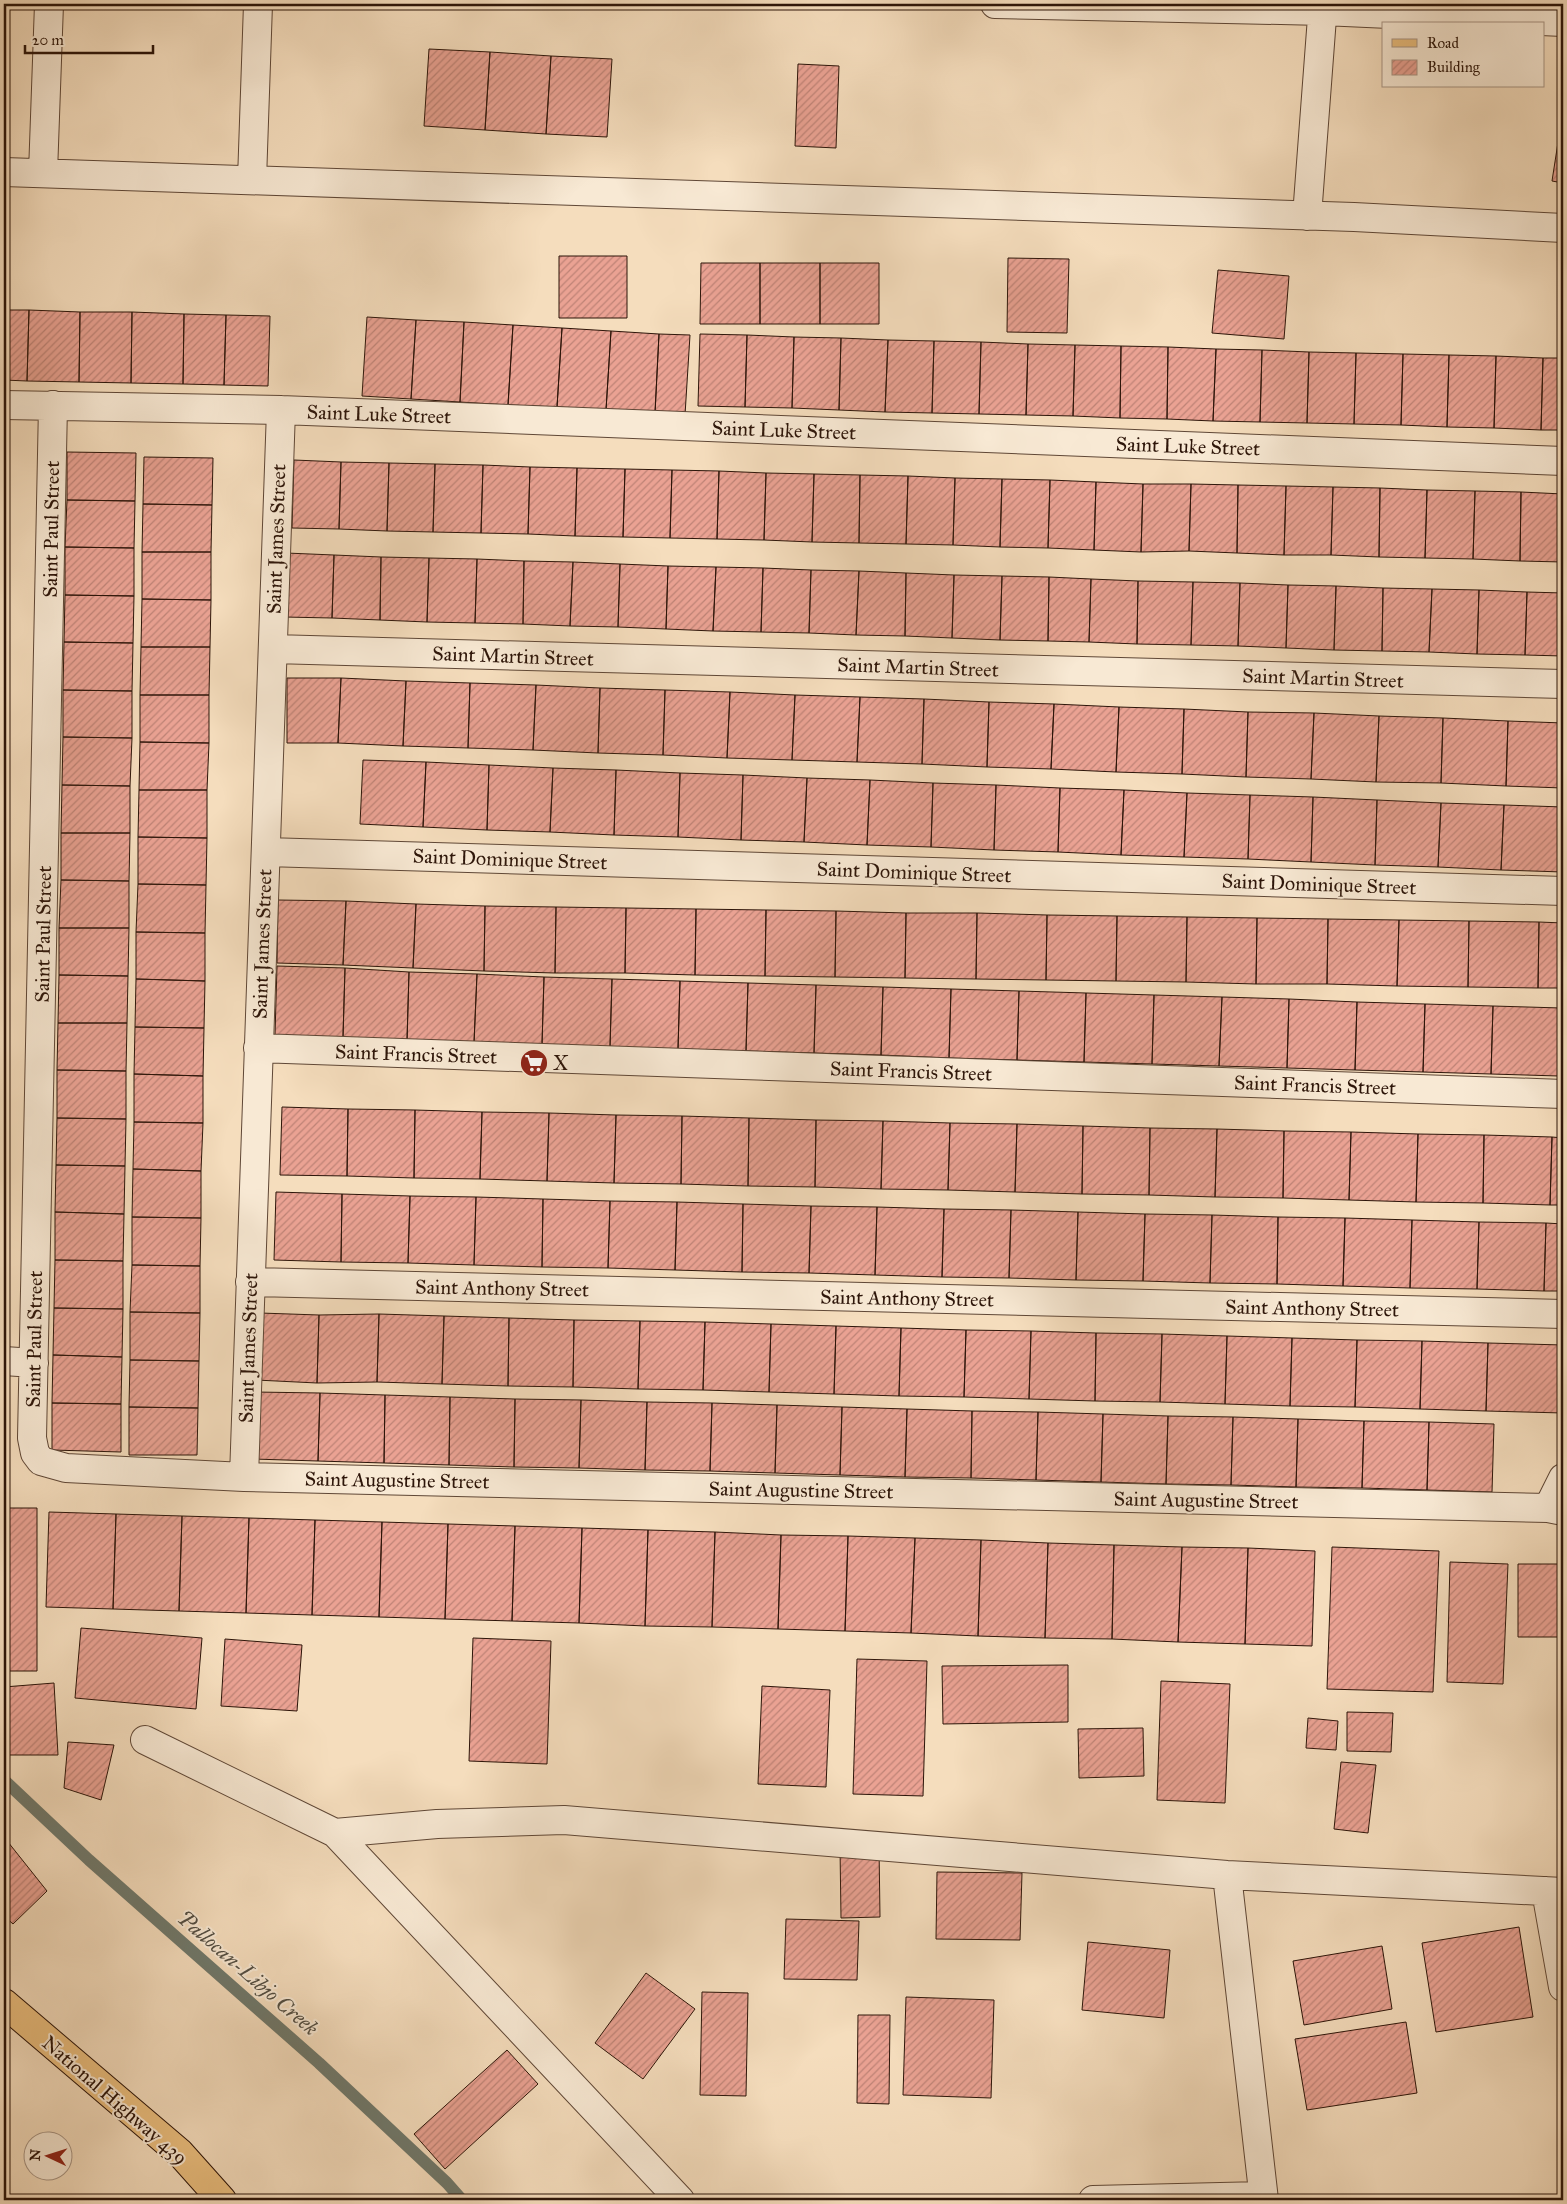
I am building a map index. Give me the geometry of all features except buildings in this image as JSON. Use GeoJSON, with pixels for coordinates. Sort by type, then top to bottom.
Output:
{"type":"FeatureCollection","features":[{"type":"Feature","properties":{"kind":"main road","name":"National Highway 439"},"geometry":{"type":"LineString","coordinates":[[4,2003],[180,2153],[222,2200]]}},
{"type":"Feature","properties":{"kind":"street"},"geometry":{"type":"LineString","coordinates":[[43,173],[49,4]]}},
{"type":"Feature","properties":{"kind":"street"},"geometry":{"type":"LineString","coordinates":[[252,180],[258,4]]}},
{"type":"Feature","properties":{"kind":"street"},"geometry":{"type":"LineString","coordinates":[[995,4],[1323,8],[1563,22]]}},
{"type":"Feature","properties":{"kind":"street"},"geometry":{"type":"LineString","coordinates":[[1307,216],[1323,8]]}},
{"type":"Feature","properties":{"kind":"street"},"geometry":{"type":"LineString","coordinates":[[4,172],[1307,216],[1563,228]]}},
{"type":"Feature","properties":{"kind":"street","name":"Saint Luke Street"},"geometry":{"type":"LineString","coordinates":[[4,405],[281,410],[1563,461]]}},
{"type":"Feature","properties":{"kind":"street","name":"Saint Paul Street"},"geometry":{"type":"LineString","coordinates":[[41,1460],[36,1452],[32,1438],[53,405]]}},
{"type":"Feature","properties":{"kind":"street","name":"Saint James Street"},"geometry":{"type":"LineString","coordinates":[[244,1477],[281,410]]}},
{"type":"Feature","properties":{"kind":"street","name":"Saint Martin Street"},"geometry":{"type":"LineString","coordinates":[[273,649],[1563,684]]}},
{"type":"Feature","properties":{"kind":"street","name":"Saint Dominique Street"},"geometry":{"type":"LineString","coordinates":[[266,852],[1563,891]]}},
{"type":"Feature","properties":{"kind":"street","name":"Saint Francis Street"},"geometry":{"type":"LineString","coordinates":[[258,1048],[1563,1094]]}},
{"type":"Feature","properties":{"kind":"street","name":"Saint Anthony Street"},"geometry":{"type":"LineString","coordinates":[[250,1282],[1563,1314]]}},
{"type":"Feature","properties":{"kind":"street"},"geometry":{"type":"LineString","coordinates":[[4,1361],[34,1363]]}},
{"type":"Feature","properties":{"kind":"street","name":"Saint Augustine Street"},"geometry":{"type":"LineString","coordinates":[[41,1460],[66,1468],[244,1477],[1555,1510]]}},
{"type":"Feature","properties":{"kind":"street"},"geometry":{"type":"LineString","coordinates":[[1555,1510],[1563,1478]]}},
{"type":"Feature","properties":{"kind":"street"},"geometry":{"type":"LineString","coordinates":[[144,1740],[335,1833],[680,2200]]}},
{"type":"Feature","properties":{"kind":"street"},"geometry":{"type":"LineString","coordinates":[[335,1833],[437,1824],[564,1820],[1227,1875],[1555,1891],[1563,1987]]}},
{"type":"Feature","properties":{"kind":"street"},"geometry":{"type":"LineString","coordinates":[[1093,2200],[1264,2198],[1227,1875]]}},
{"type":"Feature","properties":{"kind":"waterway","name":"Pallocan-Libjo Creek"},"geometry":{"type":"LineString","coordinates":[[4,1780],[89,1860],[319,2063],[447,2183],[462,2200]]}},
{"type":"Feature","properties":{"kind":"place","name":"X"},"geometry":{"type":"Point","coordinates":[534,1063]}}]}
